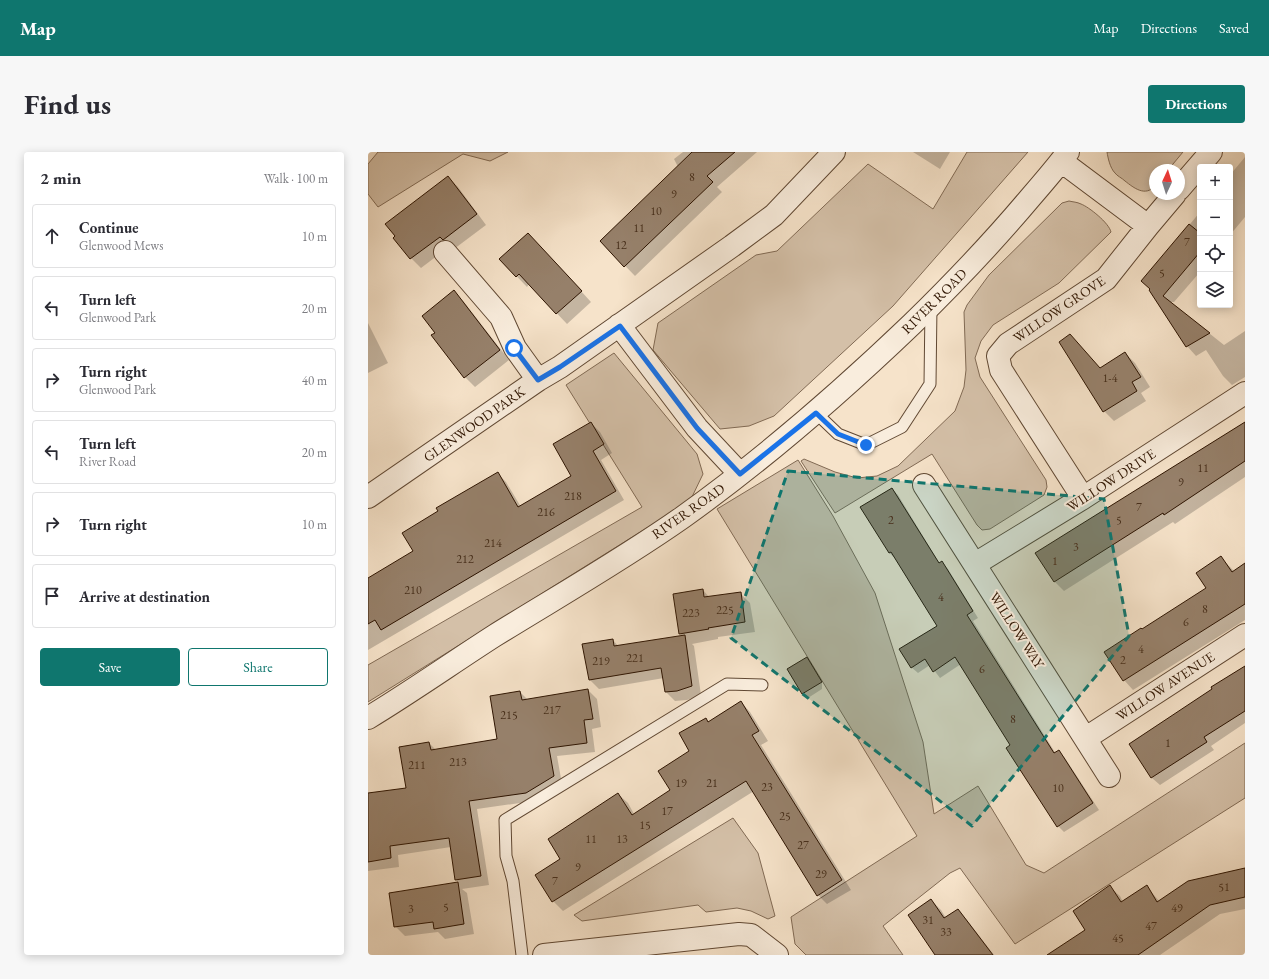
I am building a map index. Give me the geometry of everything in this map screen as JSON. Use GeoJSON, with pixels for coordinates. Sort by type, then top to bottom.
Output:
{"type":"FeatureCollection","features":[{"type":"Feature","properties":{"kind":"street","name":"GLENWOOD PARK"},"geometry":{"type":"LineString","coordinates":[[368,497],[538,380],[560,367],[620,326],[774,215],[834,152]]}},
{"type":"Feature","properties":{"kind":"street"},"geometry":{"type":"LineString","coordinates":[[1185,182],[1211,152]]}},
{"type":"Feature","properties":{"kind":"street"},"geometry":{"type":"LineString","coordinates":[[1064,157],[1148,226]]}},
{"type":"Feature","properties":{"kind":"street","name":"RIVER ROAD"},"geometry":{"type":"LineString","coordinates":[[368,718],[674,523],[740,474],[816,413],[932,305],[994,241],[1064,157]]}},
{"type":"Feature","properties":{"kind":"street","name":"WILLOW GROVE"},"geometry":{"type":"LineString","coordinates":[[1083,498],[1001,370],[998,356],[1008,344],[1106,279],[1170,200]]}},
{"type":"Feature","properties":{"kind":"street"},"geometry":{"type":"LineString","coordinates":[[445,252],[501,317],[514,348],[538,380]]}},
{"type":"Feature","properties":{"kind":"street"},"geometry":{"type":"LineString","coordinates":[[620,326],[697,428],[740,474]]}},
{"type":"Feature","properties":{"kind":"street","name":"WILLOW DRIVE"},"geometry":{"type":"LineString","coordinates":[[975,564],[1083,498],[1245,393]]}},
{"type":"Feature","properties":{"kind":"street","name":"WILLOW WAY"},"geometry":{"type":"LineString","coordinates":[[924,485],[1109,776]]}},
{"type":"Feature","properties":{"kind":"street","name":"WILLOW AVENUE"},"geometry":{"type":"LineString","coordinates":[[1086,738],[1245,635]]}},
{"type":"Feature","properties":{"kind":"street"},"geometry":{"type":"LineString","coordinates":[[544,955],[739,934],[751,935],[777,955]]}},
{"type":"Feature","properties":{"kind":"lane"},"geometry":{"type":"LineString","coordinates":[[816,413],[838,434],[866,445],[902,427],[930,384],[932,305]]}},
{"type":"Feature","properties":{"kind":"lane"},"geometry":{"type":"LineString","coordinates":[[522,955],[513,881],[506,856],[505,820],[727,684],[762,685]]}},
{"type":"Feature","properties":{"kind":"highlighted area"},"geometry":{"type":"Polygon","coordinates":[[[788,471],[1104,499],[1129,636],[972,826],[731,638],[788,471]]]}},
{"type":"Feature","properties":{"kind":"shaded area"},"geometry":{"type":"Polygon","coordinates":[[[378,152],[508,152],[490,161],[463,154],[378,207],[368,194],[368,164],[378,152]]]}},
{"type":"Feature","properties":{"kind":"shaded area"},"geometry":{"type":"Polygon","coordinates":[[[967,152],[1028,152],[893,306],[774,416],[749,426],[720,429],[653,350],[658,323],[756,255],[777,251],[868,164],[933,209],[967,152]]]}},
{"type":"Feature","properties":{"kind":"shaded area"},"geometry":{"type":"Polygon","coordinates":[[[1107,152],[1183,152],[1173,164],[1149,164],[1149,190],[1147,191],[1140,190],[1132,186],[1116,174],[1113,171],[1107,152]]]}},
{"type":"Feature","properties":{"kind":"shaded area"},"geometry":{"type":"Polygon","coordinates":[[[1069,201],[1080,203],[1085,206],[1107,224],[1111,232],[1059,283],[993,325],[981,341],[975,358],[980,377],[1046,480],[1047,487],[1044,495],[990,529],[982,530],[977,525],[932,454],[835,513],[801,461],[804,459],[835,472],[857,478],[877,476],[898,466],[955,411],[964,387],[966,370],[964,312],[967,305],[989,275],[1062,203],[1069,201]]]}},
{"type":"Feature","properties":{"kind":"shaded area"},"geometry":{"type":"Polygon","coordinates":[[[614,353],[697,454],[703,474],[690,501],[368,702],[368,665],[642,507],[566,385],[614,353]]]}},
{"type":"Feature","properties":{"kind":"shaded area"},"geometry":{"type":"Polygon","coordinates":[[[798,460],[833,516],[875,593],[923,742],[934,814],[978,786],[1026,865],[1044,873],[1245,743],[1245,798],[1015,944],[960,868],[950,873],[883,926],[903,955],[806,955],[795,944],[791,917],[917,836],[717,509],[798,460]]]}},
{"type":"Feature","properties":{"kind":"shaded area"},"geometry":{"type":"Polygon","coordinates":[[[733,818],[758,853],[775,916],[768,919],[751,911],[737,908],[706,912],[698,905],[582,921],[574,915],[733,818]]]}},
{"type":"Feature","properties":{"kind":"building"},"geometry":{"type":"Polygon","coordinates":[[[692,152],[735,152],[707,176],[713,182],[624,267],[600,241],[692,152]]]}},
{"type":"Feature","properties":{"kind":"building"},"geometry":{"type":"Polygon","coordinates":[[[448,176],[477,214],[443,240],[440,237],[410,259],[393,238],[395,236],[385,224],[448,176]]]}},
{"type":"Feature","properties":{"kind":"building"},"geometry":{"type":"Polygon","coordinates":[[[1189,224],[1197,231],[1197,256],[1163,296],[1210,333],[1186,347],[1149,290],[1150,289],[1141,281],[1189,224]]]}},
{"type":"Feature","properties":{"kind":"building"},"geometry":{"type":"Polygon","coordinates":[[[528,233],[582,291],[556,314],[519,274],[516,277],[499,259],[528,233]]]}},
{"type":"Feature","properties":{"kind":"building"},"geometry":{"type":"Polygon","coordinates":[[[454,290],[500,350],[464,378],[431,335],[435,333],[422,316],[454,290]]]}},
{"type":"Feature","properties":{"kind":"building"},"geometry":{"type":"Polygon","coordinates":[[[1070,334],[1100,368],[1125,352],[1141,377],[1132,382],[1137,391],[1103,412],[1059,342],[1070,334]]]}},
{"type":"Feature","properties":{"kind":"building"},"geometry":{"type":"Polygon","coordinates":[[[591,422],[604,444],[593,451],[616,491],[381,630],[375,620],[368,624],[368,578],[413,551],[402,533],[438,511],[436,508],[498,472],[518,507],[571,476],[553,444],[591,422]]]}},
{"type":"Feature","properties":{"kind":"building"},"geometry":{"type":"Polygon","coordinates":[[[1245,422],[1245,461],[1164,515],[1163,513],[1054,582],[1035,553],[1245,422]]]}},
{"type":"Feature","properties":{"kind":"building"},"geometry":{"type":"Polygon","coordinates":[[[892,488],[939,563],[942,561],[973,611],[967,615],[1054,753],[1059,750],[1093,803],[1057,827],[1006,748],[1010,745],[955,657],[933,672],[925,659],[911,668],[899,649],[937,626],[891,552],[889,553],[860,507],[892,488]]]}},
{"type":"Feature","properties":{"kind":"building"},"geometry":{"type":"Polygon","coordinates":[[[1221,556],[1232,572],[1245,563],[1245,604],[1123,681],[1104,652],[1206,588],[1196,573],[1221,556]]]}},
{"type":"Feature","properties":{"kind":"building"},"geometry":{"type":"Polygon","coordinates":[[[703,589],[704,597],[741,592],[745,622],[679,634],[673,594],[703,589]]]}},
{"type":"Feature","properties":{"kind":"building"},"geometry":{"type":"Polygon","coordinates":[[[685,635],[692,686],[677,691],[665,692],[661,668],[589,680],[582,644],[613,639],[614,646],[685,635]]]}},
{"type":"Feature","properties":{"kind":"building"},"geometry":{"type":"Polygon","coordinates":[[[807,657],[822,682],[802,694],[787,669],[807,657]]]}},
{"type":"Feature","properties":{"kind":"building"},"geometry":{"type":"Polygon","coordinates":[[[1245,666],[1245,711],[1204,737],[1207,742],[1151,778],[1129,744],[1212,689],[1211,687],[1245,666]]]}},
{"type":"Feature","properties":{"kind":"building"},"geometry":{"type":"Polygon","coordinates":[[[588,689],[593,719],[584,720],[587,743],[549,748],[554,776],[526,793],[469,801],[481,876],[455,880],[449,838],[390,846],[391,858],[368,862],[368,793],[406,788],[399,747],[429,742],[431,750],[497,739],[490,696],[520,691],[522,700],[588,689]]]}},
{"type":"Feature","properties":{"kind":"building"},"geometry":{"type":"Polygon","coordinates":[[[741,701],[759,731],[752,735],[842,880],[817,896],[746,781],[552,902],[535,875],[560,859],[548,839],[618,793],[632,815],[670,790],[658,771],[689,751],[679,733],[706,718],[708,722],[741,701]]]}},
{"type":"Feature","properties":{"kind":"building"},"geometry":{"type":"Polygon","coordinates":[[[1245,868],[1245,897],[1210,905],[1138,955],[1047,955],[1085,930],[1073,911],[1110,885],[1121,902],[1147,885],[1157,902],[1188,881],[1245,868]]]}},
{"type":"Feature","properties":{"kind":"building"},"geometry":{"type":"Polygon","coordinates":[[[458,882],[464,924],[434,929],[433,922],[394,927],[389,893],[458,882]]]}},
{"type":"Feature","properties":{"kind":"building"},"geometry":{"type":"Polygon","coordinates":[[[931,899],[944,918],[958,909],[993,955],[935,955],[908,915],[931,899]]]}},
{"type":"Feature","properties":{"kind":"route"},"geometry":{"type":"LineString","coordinates":[[514,348],[538,380],[560,367],[620,326],[697,428],[740,474],[816,413],[838,434],[866,445]]}}]}
